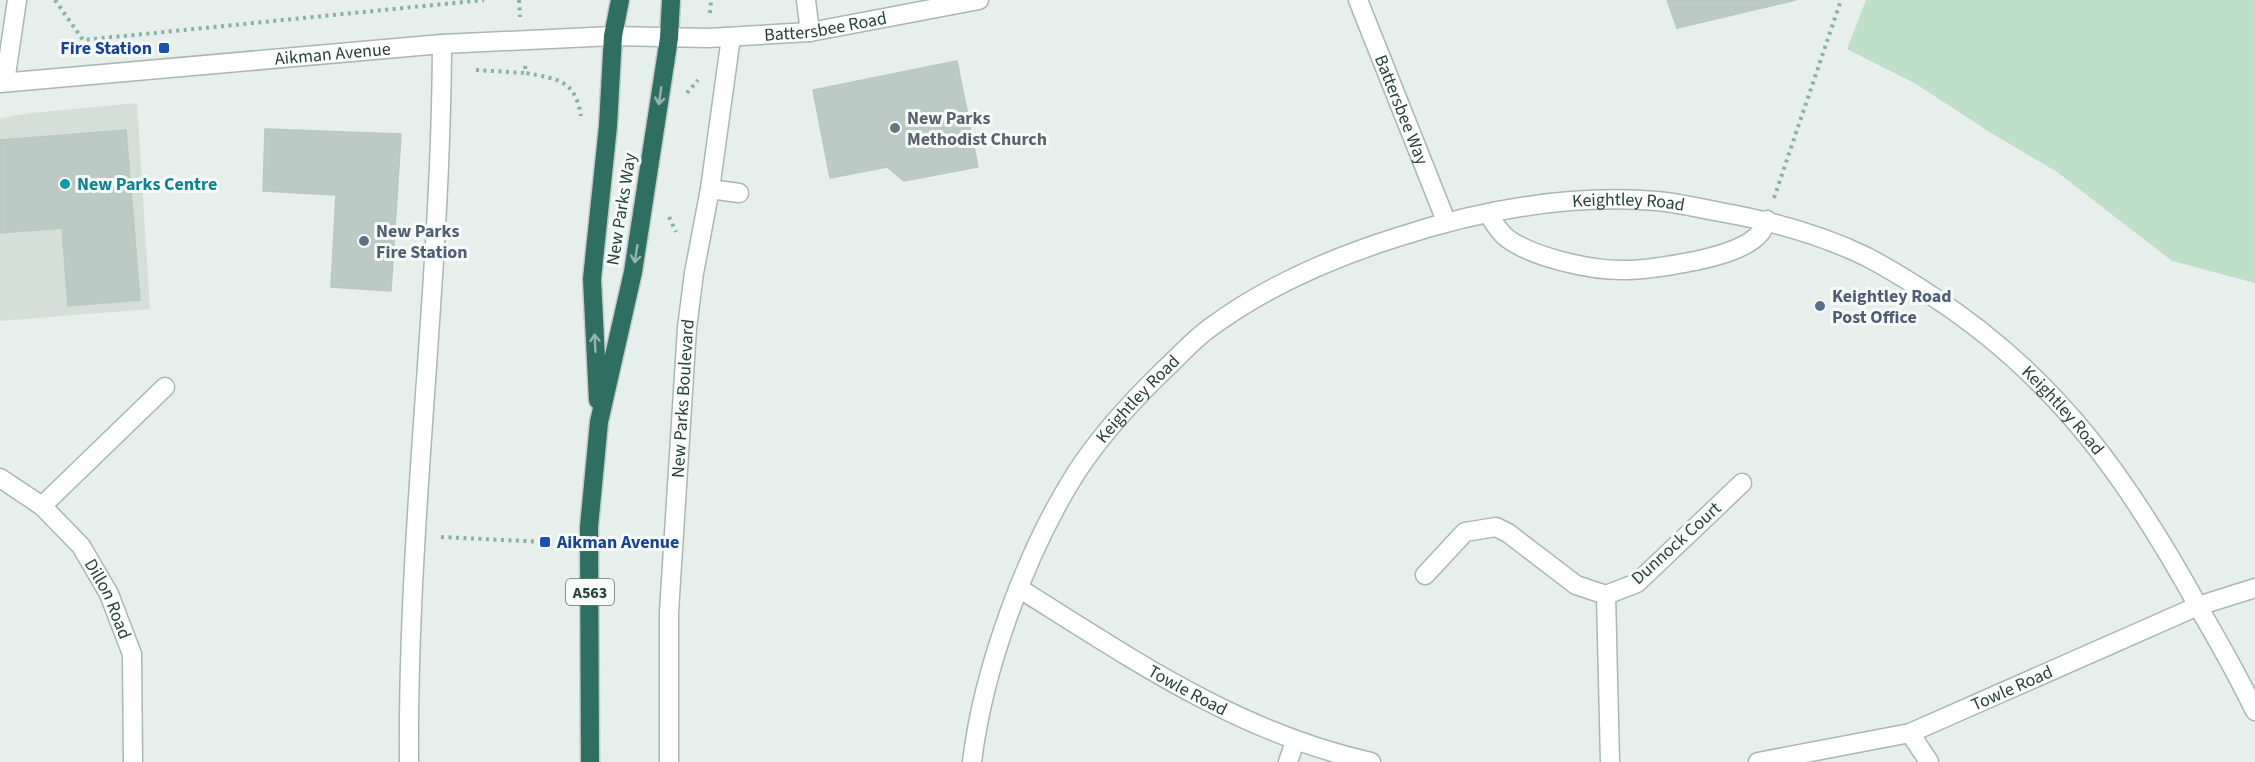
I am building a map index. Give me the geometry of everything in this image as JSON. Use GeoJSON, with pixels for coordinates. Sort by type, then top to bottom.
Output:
{"type":"FeatureCollection","features":[{"type":"Feature","properties":{"kind":"highway","name":"New Parks Way"},"geometry":{"type":"LineString","coordinates":[[599,422],[592,279],[608,126],[614,36],[620,0]]}},
{"type":"Feature","properties":{"kind":"highway","name":"New Parks Way"},"geometry":{"type":"LineString","coordinates":[[590,762],[589,527],[599,422],[633,272],[669,38],[671,0]]}},
{"type":"Feature","properties":{"kind":"street"},"geometry":{"type":"LineString","coordinates":[[2,82],[17,0]]}},
{"type":"Feature","properties":{"kind":"street"},"geometry":{"type":"LineString","coordinates":[[806,0],[810,32]]}},
{"type":"Feature","properties":{"kind":"street","name":"Battersbee Road"},"geometry":{"type":"LineString","coordinates":[[669,38],[810,32],[979,0]]}},
{"type":"Feature","properties":{"kind":"street","name":"Battersbee Way"},"geometry":{"type":"LineString","coordinates":[[1358,0],[1446,221]]}},
{"type":"Feature","properties":{"kind":"street","name":"Aikman Avenue"},"geometry":{"type":"LineString","coordinates":[[2,82],[442,44],[614,36],[669,38]]}},
{"type":"Feature","properties":{"kind":"street","name":"New Parks Boulevard"},"geometry":{"type":"LineString","coordinates":[[669,762],[669,612],[687,328],[694,273],[710,189],[731,37]]}},
{"type":"Feature","properties":{"kind":"street"},"geometry":{"type":"LineString","coordinates":[[409,762],[409,668],[441,149],[442,44]]}},
{"type":"Feature","properties":{"kind":"street"},"geometry":{"type":"LineString","coordinates":[[710,189],[740,193]]}},
{"type":"Feature","properties":{"kind":"street","name":"Keightley Road"},"geometry":{"type":"LineString","coordinates":[[972,762],[981,709],[1004,629],[1043,530],[1077,471],[1117,419],[1207,329],[1265,290],[1320,264],[1446,221],[1532,205],[1622,200],[1662,201],[1767,220],[1826,240],[1869,258],[1962,315],[2046,387],[2081,426],[2115,470],[2169,553],[2255,711]]}},
{"type":"Feature","properties":{"kind":"street"},"geometry":{"type":"LineString","coordinates":[[1490,214],[1495,226],[1508,239],[1538,253],[1575,264],[1627,270],[1717,257],[1740,247],[1760,234],[1767,220]]}},
{"type":"Feature","properties":{"kind":"street"},"geometry":{"type":"LineString","coordinates":[[42,506],[165,387]]}},
{"type":"Feature","properties":{"kind":"street","name":"Dillon Road"},"geometry":{"type":"LineString","coordinates":[[0,478],[42,506],[81,546],[109,594],[132,654],[133,762]]}},
{"type":"Feature","properties":{"kind":"street","name":"Dunnock Court"},"geometry":{"type":"LineString","coordinates":[[1606,595],[1637,583],[1742,483]]}},
{"type":"Feature","properties":{"kind":"street"},"geometry":{"type":"LineString","coordinates":[[1425,575],[1465,532],[1496,527],[1508,533],[1576,585],[1606,595],[1610,762]]}},
{"type":"Feature","properties":{"kind":"street","name":"Towle Road"},"geometry":{"type":"LineString","coordinates":[[1020,588],[1151,672],[1222,711],[1295,741],[1371,762]]}},
{"type":"Feature","properties":{"kind":"street","name":"Towle Road"},"geometry":{"type":"LineString","coordinates":[[1758,762],[1910,733],[2198,606],[2255,588]]}},
{"type":"Feature","properties":{"kind":"street"},"geometry":{"type":"LineString","coordinates":[[1910,733],[1929,762]]}},
{"type":"Feature","properties":{"kind":"street"},"geometry":{"type":"LineString","coordinates":[[1288,762],[1295,741]]}},
{"type":"Feature","properties":{"kind":"path"},"geometry":{"type":"LineString","coordinates":[[55,0],[84,40],[484,0]]}},
{"type":"Feature","properties":{"kind":"path"},"geometry":{"type":"LineString","coordinates":[[1767,220],[1842,0]]}},
{"type":"Feature","properties":{"kind":"path"},"geometry":{"type":"LineString","coordinates":[[442,68],[526,73]]}},
{"type":"Feature","properties":{"kind":"path"},"geometry":{"type":"LineString","coordinates":[[417,536],[545,542]]}},
{"type":"Feature","properties":{"kind":"shaded area"},"geometry":{"type":"Polygon","coordinates":[[[137,103],[150,309],[0,321],[0,118],[137,103]]]}},
{"type":"Feature","properties":{"kind":"green space"},"geometry":{"type":"Polygon","coordinates":[[[1866,0],[2255,0],[2255,283],[2172,261],[2057,172],[1991,133],[1916,84],[1847,49],[1866,0]]]}},
{"type":"Feature","properties":{"kind":"building"},"geometry":{"type":"Polygon","coordinates":[[[1667,0],[1796,0],[1677,28],[1667,0]]]}},
{"type":"Feature","properties":{"kind":"building","name":"New Parks Methodist Church"},"geometry":{"type":"Polygon","coordinates":[[[957,61],[978,167],[904,181],[887,167],[830,178],[813,90],[957,61]]]}},
{"type":"Feature","properties":{"kind":"building","name":"New Parks Fire Station"},"geometry":{"type":"Polygon","coordinates":[[[265,129],[401,134],[391,291],[331,287],[336,195],[263,191],[265,129]]]}},
{"type":"Feature","properties":{"kind":"building","name":"New Parks Centre"},"geometry":{"type":"Polygon","coordinates":[[[126,130],[140,300],[68,306],[62,228],[0,233],[0,140],[126,130]]]}},
{"type":"Feature","properties":{"kind":"place","name":"Fire Station"},"geometry":{"type":"Point","coordinates":[164,48]}},
{"type":"Feature","properties":{"kind":"place","name":"New Parks Methodist Church"},"geometry":{"type":"Point","coordinates":[895,128]}},
{"type":"Feature","properties":{"kind":"place","name":"New Parks Centre"},"geometry":{"type":"Point","coordinates":[65,184]}},
{"type":"Feature","properties":{"kind":"place","name":"New Parks Fire Station"},"geometry":{"type":"Point","coordinates":[364,241]}},
{"type":"Feature","properties":{"kind":"place","name":"Keightley Road Post Office"},"geometry":{"type":"Point","coordinates":[1820,306]}},
{"type":"Feature","properties":{"kind":"place","name":"Aikman Avenue"},"geometry":{"type":"Point","coordinates":[545,542]}}]}
